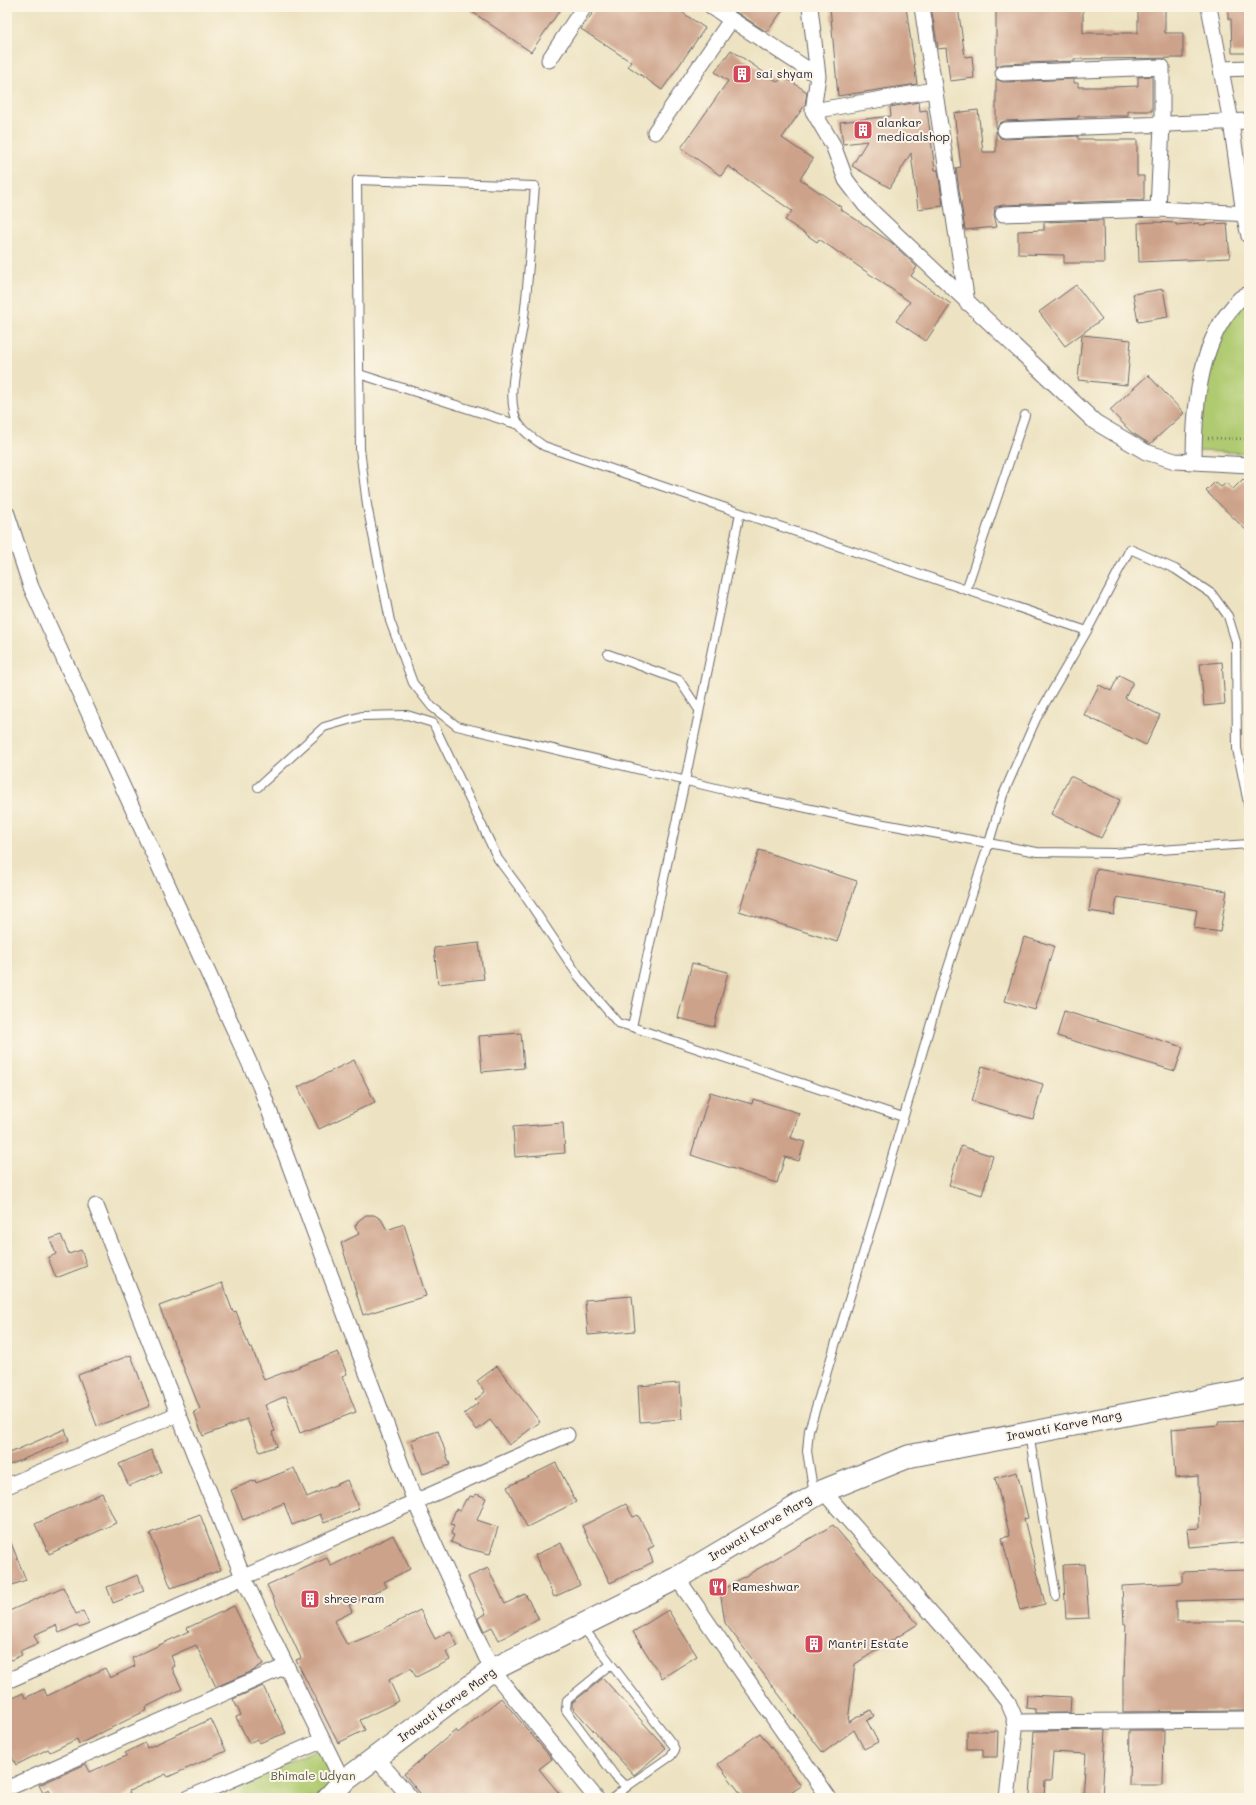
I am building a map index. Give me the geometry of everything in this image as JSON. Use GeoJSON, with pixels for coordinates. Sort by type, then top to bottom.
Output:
{"type":"FeatureCollection","features":[{"type":"Feature","properties":{"kind":"main road","name":"Irawati Karve Marg"},"geometry":{"type":"LineString","coordinates":[[328,1798],[343,1782],[375,1757],[492,1670],[677,1578],[819,1493],[910,1456],[1249,1391]]}},
{"type":"Feature","properties":{"kind":"street"},"geometry":{"type":"LineString","coordinates":[[549,60],[584,7]]}},
{"type":"Feature","properties":{"kind":"street"},"geometry":{"type":"LineString","coordinates":[[712,7],[818,76]]}},
{"type":"Feature","properties":{"kind":"street"},"geometry":{"type":"LineString","coordinates":[[810,7],[818,76],[813,111],[833,145],[846,180],[865,205],[967,303],[1095,422],[1146,452],[1175,462],[1249,465]]}},
{"type":"Feature","properties":{"kind":"street"},"geometry":{"type":"LineString","coordinates":[[922,7],[967,303]]}},
{"type":"Feature","properties":{"kind":"street"},"geometry":{"type":"LineString","coordinates":[[1210,7],[1231,122],[1249,236]]}},
{"type":"Feature","properties":{"kind":"street"},"geometry":{"type":"LineString","coordinates":[[655,132],[731,20]]}},
{"type":"Feature","properties":{"kind":"street"},"geometry":{"type":"LineString","coordinates":[[1003,73],[1162,67],[1162,125],[1158,209]]}},
{"type":"Feature","properties":{"kind":"street"},"geometry":{"type":"LineString","coordinates":[[1221,69],[1249,68]]}},
{"type":"Feature","properties":{"kind":"street"},"geometry":{"type":"LineString","coordinates":[[813,111],[934,90]]}},
{"type":"Feature","properties":{"kind":"street"},"geometry":{"type":"LineString","coordinates":[[1005,130],[1249,121]]}},
{"type":"Feature","properties":{"kind":"street"},"geometry":{"type":"LineString","coordinates":[[1003,214],[1158,209],[1246,214]]}},
{"type":"Feature","properties":{"kind":"street"},"geometry":{"type":"LineString","coordinates":[[1194,462],[1194,438],[1198,399],[1205,359],[1221,320],[1242,296],[1249,294]]}},
{"type":"Feature","properties":{"kind":"street"},"geometry":{"type":"LineString","coordinates":[[7,514],[31,587],[260,1086],[415,1502],[492,1670],[596,1798]]}},
{"type":"Feature","properties":{"kind":"street"},"geometry":{"type":"LineString","coordinates":[[96,1206],[244,1577],[343,1782]]}},
{"type":"Feature","properties":{"kind":"street"},"geometry":{"type":"LineString","coordinates":[[7,1486],[178,1414]]}},
{"type":"Feature","properties":{"kind":"street"},"geometry":{"type":"LineString","coordinates":[[7,1681],[567,1435]]}},
{"type":"Feature","properties":{"kind":"street"},"geometry":{"type":"LineString","coordinates":[[819,1493],[994,1684],[1008,1702],[1014,1716],[1014,1722],[1007,1798]]}},
{"type":"Feature","properties":{"kind":"street"},"geometry":{"type":"LineString","coordinates":[[677,1578],[829,1798]]}},
{"type":"Feature","properties":{"kind":"street"},"geometry":{"type":"LineString","coordinates":[[13,1786],[286,1666]]}},
{"type":"Feature","properties":{"kind":"street"},"geometry":{"type":"LineString","coordinates":[[1014,1722],[1249,1720]]}},
{"type":"Feature","properties":{"kind":"street"},"geometry":{"type":"LineString","coordinates":[[189,1798],[322,1741]]}},
{"type":"Feature","properties":{"kind":"street"},"geometry":{"type":"LineString","coordinates":[[375,1757],[411,1798]]}},
{"type":"Feature","properties":{"kind":"lane"},"geometry":{"type":"LineString","coordinates":[[1087,631],[544,446],[530,436],[519,425],[514,413],[512,391],[523,324],[535,186],[356,180],[360,449],[366,505],[390,621],[413,683],[432,707],[457,726],[685,781],[862,820],[1037,852],[1072,854],[1114,853],[1249,844]]}},
{"type":"Feature","properties":{"kind":"lane"},"geometry":{"type":"LineString","coordinates":[[359,374],[519,425]]}},
{"type":"Feature","properties":{"kind":"lane"},"geometry":{"type":"LineString","coordinates":[[966,590],[1025,416]]}},
{"type":"Feature","properties":{"kind":"lane"},"geometry":{"type":"LineString","coordinates":[[632,1028],[740,513]]}},
{"type":"Feature","properties":{"kind":"lane"},"geometry":{"type":"LineString","coordinates":[[819,1493],[807,1451],[809,1430],[940,992],[989,843],[1003,795],[1036,718],[1087,631],[1130,549],[1175,569],[1212,594],[1228,616],[1236,642],[1237,749],[1249,808]]}},
{"type":"Feature","properties":{"kind":"lane"},"geometry":{"type":"LineString","coordinates":[[608,654],[679,680],[699,710]]}},
{"type":"Feature","properties":{"kind":"lane"},"geometry":{"type":"LineString","coordinates":[[258,787],[324,727],[362,716],[407,716],[433,723],[498,859],[521,890],[579,977],[618,1023],[903,1117]]}},
{"type":"Feature","properties":{"kind":"lane"},"geometry":{"type":"LineString","coordinates":[[1029,1433],[1056,1596]]}},
{"type":"Feature","properties":{"kind":"lane"},"geometry":{"type":"LineString","coordinates":[[582,1626],[673,1745],[675,1750],[671,1756],[613,1798]]}},
{"type":"Feature","properties":{"kind":"lane"},"geometry":{"type":"LineString","coordinates":[[611,1664],[567,1700],[566,1710],[615,1776],[623,1784],[629,1785]]}},
{"type":"Feature","properties":{"kind":"path"},"geometry":{"type":"LineString","coordinates":[[1205,437],[1249,439]]}},
{"type":"Feature","properties":{"kind":"green space"},"geometry":{"type":"Polygon","coordinates":[[[1249,289],[1249,453],[1194,451],[1211,343],[1249,289]]]}},
{"type":"Feature","properties":{"kind":"green space","name":"Bhimale Udyan"},"geometry":{"type":"Polygon","coordinates":[[[324,1746],[341,1778],[324,1798],[207,1798],[324,1746]]]}},
{"type":"Feature","properties":{"kind":"building"},"geometry":{"type":"Polygon","coordinates":[[[465,7],[562,7],[531,52],[465,7]]]}},
{"type":"Feature","properties":{"kind":"building"},"geometry":{"type":"Polygon","coordinates":[[[597,7],[674,7],[705,28],[662,90],[628,66],[631,62],[581,29],[597,7]]]}},
{"type":"Feature","properties":{"kind":"building"},"geometry":{"type":"Polygon","coordinates":[[[728,7],[785,7],[767,32],[728,7]]]}},
{"type":"Feature","properties":{"kind":"building"},"geometry":{"type":"Polygon","coordinates":[[[830,7],[906,7],[917,84],[838,96],[830,7]]]}},
{"type":"Feature","properties":{"kind":"building"},"geometry":{"type":"Polygon","coordinates":[[[931,7],[958,7],[965,57],[972,56],[974,78],[950,81],[946,48],[938,49],[931,7]]]}},
{"type":"Feature","properties":{"kind":"building"},"geometry":{"type":"Polygon","coordinates":[[[996,7],[1083,7],[1083,33],[1138,33],[1138,7],[1165,7],[1165,33],[1183,33],[1183,58],[1074,59],[1074,61],[1003,64],[996,67],[996,7]]]}},
{"type":"Feature","properties":{"kind":"building"},"geometry":{"type":"Polygon","coordinates":[[[1228,7],[1249,7],[1249,53],[1232,53],[1231,19],[1228,19],[1228,7]]]}},
{"type":"Feature","properties":{"kind":"building"},"geometry":{"type":"Polygon","coordinates":[[[731,50],[778,82],[783,76],[807,92],[805,105],[782,138],[813,159],[800,179],[841,207],[840,209],[892,243],[917,267],[911,276],[951,304],[926,341],[896,321],[910,302],[819,239],[817,242],[785,220],[792,211],[728,166],[721,176],[681,148],[728,81],[715,72],[731,50]]]}},
{"type":"Feature","properties":{"kind":"building"},"geometry":{"type":"Polygon","coordinates":[[[1152,76],[1152,111],[1128,111],[1128,116],[1078,116],[1078,118],[1005,121],[1000,123],[996,129],[996,79],[1003,82],[1074,79],[1074,83],[1078,83],[1078,87],[1113,87],[1138,86],[1138,77],[1152,76]]]}},
{"type":"Feature","properties":{"kind":"building"},"geometry":{"type":"Polygon","coordinates":[[[919,102],[920,111],[927,110],[935,170],[938,170],[943,206],[918,209],[911,153],[890,188],[852,166],[867,141],[843,144],[840,122],[891,116],[890,107],[919,102]]]}},
{"type":"Feature","properties":{"kind":"building"},"geometry":{"type":"Polygon","coordinates":[[[978,110],[983,152],[996,152],[996,131],[1000,138],[1005,139],[1078,136],[1078,139],[1137,140],[1137,176],[1144,176],[1144,200],[1003,205],[995,207],[994,215],[997,227],[965,230],[956,168],[961,167],[954,113],[978,110]]]}},
{"type":"Feature","properties":{"kind":"building"},"geometry":{"type":"Polygon","coordinates":[[[1103,220],[1104,263],[1064,263],[1064,255],[1018,254],[1018,231],[1044,230],[1044,222],[1103,220]]]}},
{"type":"Feature","properties":{"kind":"building"},"geometry":{"type":"Polygon","coordinates":[[[1138,223],[1176,223],[1176,225],[1227,223],[1230,258],[1139,262],[1138,223]]]}},
{"type":"Feature","properties":{"kind":"building"},"geometry":{"type":"Polygon","coordinates":[[[1076,285],[1102,319],[1065,346],[1039,312],[1076,285]]]}},
{"type":"Feature","properties":{"kind":"building"},"geometry":{"type":"Polygon","coordinates":[[[1163,289],[1168,317],[1138,322],[1133,294],[1163,289]]]}},
{"type":"Feature","properties":{"kind":"building"},"geometry":{"type":"Polygon","coordinates":[[[1082,335],[1131,340],[1127,385],[1078,380],[1082,335]]]}},
{"type":"Feature","properties":{"kind":"building"},"geometry":{"type":"Polygon","coordinates":[[[1148,375],[1184,413],[1150,444],[1131,432],[1110,410],[1148,375]]]}},
{"type":"Feature","properties":{"kind":"building"},"geometry":{"type":"Polygon","coordinates":[[[1243,479],[1249,485],[1249,533],[1206,491],[1215,482],[1221,487],[1226,483],[1233,489],[1243,479]]]}},
{"type":"Feature","properties":{"kind":"building"},"geometry":{"type":"Polygon","coordinates":[[[1222,662],[1225,704],[1204,706],[1200,664],[1222,662]]]}},
{"type":"Feature","properties":{"kind":"building"},"geometry":{"type":"Polygon","coordinates":[[[1119,675],[1133,682],[1125,698],[1160,715],[1146,745],[1084,715],[1099,685],[1111,691],[1119,675]]]}},
{"type":"Feature","properties":{"kind":"building"},"geometry":{"type":"Polygon","coordinates":[[[1070,776],[1120,800],[1101,838],[1051,814],[1070,776]]]}},
{"type":"Feature","properties":{"kind":"building"},"geometry":{"type":"Polygon","coordinates":[[[759,850],[857,881],[837,942],[739,911],[759,850]]]}},
{"type":"Feature","properties":{"kind":"building"},"geometry":{"type":"Polygon","coordinates":[[[1096,869],[1227,891],[1220,932],[1194,928],[1197,910],[1117,897],[1114,915],[1089,911],[1096,869]]]}},
{"type":"Feature","properties":{"kind":"building"},"geometry":{"type":"Polygon","coordinates":[[[1024,937],[1054,946],[1035,1010],[1005,1001],[1024,937]]]}},
{"type":"Feature","properties":{"kind":"building"},"geometry":{"type":"Polygon","coordinates":[[[479,943],[484,979],[438,984],[434,948],[479,943]]]}},
{"type":"Feature","properties":{"kind":"building"},"geometry":{"type":"Polygon","coordinates":[[[692,963],[728,972],[714,1027],[678,1018],[692,963]]]}},
{"type":"Feature","properties":{"kind":"building"},"geometry":{"type":"Polygon","coordinates":[[[1064,1011],[1183,1047],[1175,1071],[1057,1036],[1064,1011]]]}},
{"type":"Feature","properties":{"kind":"building"},"geometry":{"type":"Polygon","coordinates":[[[521,1033],[524,1068],[482,1072],[479,1036],[521,1033]]]}},
{"type":"Feature","properties":{"kind":"building"},"geometry":{"type":"Polygon","coordinates":[[[354,1060],[375,1102],[319,1129],[298,1087],[354,1060]]]}},
{"type":"Feature","properties":{"kind":"building"},"geometry":{"type":"Polygon","coordinates":[[[982,1066],[1043,1084],[1033,1119],[972,1101],[982,1066]]]}},
{"type":"Feature","properties":{"kind":"building"},"geometry":{"type":"Polygon","coordinates":[[[710,1092],[752,1104],[753,1099],[799,1113],[791,1138],[805,1142],[799,1161],[785,1157],[777,1183],[691,1155],[710,1092]]]}},
{"type":"Feature","properties":{"kind":"building"},"geometry":{"type":"Polygon","coordinates":[[[563,1123],[565,1153],[515,1157],[513,1127],[563,1123]]]}},
{"type":"Feature","properties":{"kind":"building"},"geometry":{"type":"Polygon","coordinates":[[[961,1146],[993,1156],[982,1195],[949,1185],[961,1146]]]}},
{"type":"Feature","properties":{"kind":"building"},"geometry":{"type":"Polygon","coordinates":[[[366,1215],[374,1215],[381,1219],[387,1230],[404,1224],[426,1296],[363,1315],[341,1243],[359,1234],[355,1227],[358,1221],[366,1215]]]}},
{"type":"Feature","properties":{"kind":"building"},"geometry":{"type":"Polygon","coordinates":[[[61,1235],[69,1254],[81,1250],[87,1266],[56,1278],[48,1258],[56,1254],[50,1239],[61,1235]]]}},
{"type":"Feature","properties":{"kind":"building"},"geometry":{"type":"Polygon","coordinates":[[[222,1283],[233,1312],[236,1311],[250,1349],[252,1348],[264,1380],[338,1352],[347,1374],[342,1376],[356,1412],[300,1433],[286,1396],[265,1405],[275,1431],[272,1432],[277,1446],[260,1452],[247,1419],[203,1436],[194,1412],[200,1409],[159,1306],[222,1283]]]}},
{"type":"Feature","properties":{"kind":"building"},"geometry":{"type":"Polygon","coordinates":[[[632,1296],[635,1331],[588,1335],[585,1300],[632,1296]]]}},
{"type":"Feature","properties":{"kind":"building"},"geometry":{"type":"Polygon","coordinates":[[[131,1355],[150,1406],[97,1426],[78,1375],[131,1355]]]}},
{"type":"Feature","properties":{"kind":"building"},"geometry":{"type":"Polygon","coordinates":[[[497,1366],[540,1422],[509,1445],[490,1420],[477,1430],[464,1414],[478,1403],[475,1400],[485,1392],[477,1381],[497,1366]]]}},
{"type":"Feature","properties":{"kind":"building"},"geometry":{"type":"Polygon","coordinates":[[[680,1383],[682,1419],[640,1422],[638,1386],[680,1383]]]}},
{"type":"Feature","properties":{"kind":"building"},"geometry":{"type":"Polygon","coordinates":[[[1249,1421],[1249,1542],[1189,1547],[1187,1529],[1199,1528],[1198,1476],[1175,1478],[1172,1429],[1218,1425],[1218,1422],[1249,1421]]]}},
{"type":"Feature","properties":{"kind":"building"},"geometry":{"type":"Polygon","coordinates":[[[65,1429],[69,1440],[7,1466],[7,1454],[65,1429]]]}},
{"type":"Feature","properties":{"kind":"building"},"geometry":{"type":"Polygon","coordinates":[[[438,1431],[450,1465],[423,1474],[411,1440],[438,1431]]]}},
{"type":"Feature","properties":{"kind":"building"},"geometry":{"type":"Polygon","coordinates":[[[151,1450],[161,1472],[129,1486],[119,1464],[151,1450]]]}},
{"type":"Feature","properties":{"kind":"building"},"geometry":{"type":"Polygon","coordinates":[[[556,1463],[576,1502],[527,1527],[507,1487],[556,1463]]]}},
{"type":"Feature","properties":{"kind":"building"},"geometry":{"type":"Polygon","coordinates":[[[294,1468],[307,1497],[347,1480],[359,1509],[324,1523],[320,1514],[292,1525],[284,1503],[243,1520],[231,1490],[255,1480],[256,1483],[294,1468]]]}},
{"type":"Feature","properties":{"kind":"building"},"geometry":{"type":"Polygon","coordinates":[[[1017,1472],[1028,1518],[1024,1519],[1045,1604],[1020,1610],[1002,1538],[1010,1536],[995,1478],[1017,1472]]]}},
{"type":"Feature","properties":{"kind":"building"},"geometry":{"type":"Polygon","coordinates":[[[102,1493],[116,1523],[49,1554],[35,1524],[102,1493]]]}},
{"type":"Feature","properties":{"kind":"building"},"geometry":{"type":"Polygon","coordinates":[[[476,1494],[486,1498],[477,1520],[498,1527],[490,1554],[465,1548],[451,1542],[454,1535],[451,1534],[454,1525],[450,1524],[456,1509],[460,1511],[466,1499],[468,1500],[470,1496],[474,1497],[476,1494]]]}},
{"type":"Feature","properties":{"kind":"building"},"geometry":{"type":"Polygon","coordinates":[[[626,1504],[633,1517],[638,1515],[654,1546],[648,1549],[653,1562],[610,1583],[582,1526],[626,1504]]]}},
{"type":"Feature","properties":{"kind":"building"},"geometry":{"type":"Polygon","coordinates":[[[200,1514],[221,1570],[171,1588],[150,1533],[200,1514]]]}},
{"type":"Feature","properties":{"kind":"building","name":"Mantri Estate"},"geometry":{"type":"Polygon","coordinates":[[[833,1525],[918,1624],[855,1664],[848,1722],[871,1710],[874,1716],[867,1721],[878,1742],[864,1749],[854,1730],[823,1753],[725,1623],[720,1591],[833,1525]]]}},
{"type":"Feature","properties":{"kind":"building"},"geometry":{"type":"Polygon","coordinates":[[[7,1533],[26,1580],[7,1587],[7,1533]]]}},
{"type":"Feature","properties":{"kind":"building"},"geometry":{"type":"Polygon","coordinates":[[[393,1535],[410,1569],[384,1582],[387,1587],[349,1605],[352,1612],[334,1621],[347,1645],[376,1633],[420,1610],[435,1639],[450,1631],[458,1646],[446,1652],[450,1660],[416,1677],[411,1668],[389,1680],[399,1701],[360,1720],[365,1730],[338,1743],[296,1660],[301,1658],[267,1585],[327,1558],[331,1566],[393,1535]]]}},
{"type":"Feature","properties":{"kind":"building"},"geometry":{"type":"Polygon","coordinates":[[[561,1543],[580,1585],[554,1597],[535,1555],[561,1543]]]}},
{"type":"Feature","properties":{"kind":"building"},"geometry":{"type":"Polygon","coordinates":[[[1085,1564],[1089,1618],[1066,1619],[1063,1565],[1085,1564]]]}},
{"type":"Feature","properties":{"kind":"building"},"geometry":{"type":"Polygon","coordinates":[[[488,1568],[505,1604],[525,1594],[539,1619],[499,1640],[492,1627],[484,1631],[478,1618],[486,1614],[468,1577],[488,1568]]]}},
{"type":"Feature","properties":{"kind":"building"},"geometry":{"type":"Polygon","coordinates":[[[1249,1570],[1249,1599],[1176,1601],[1176,1621],[1249,1621],[1249,1711],[1123,1712],[1123,1676],[1126,1624],[1124,1624],[1122,1586],[1182,1583],[1182,1572],[1249,1570]]]}},
{"type":"Feature","properties":{"kind":"building"},"geometry":{"type":"Polygon","coordinates":[[[138,1575],[144,1591],[113,1603],[107,1587],[138,1575]]]}},
{"type":"Feature","properties":{"kind":"building"},"geometry":{"type":"Polygon","coordinates":[[[63,1587],[76,1614],[83,1611],[89,1624],[79,1628],[77,1625],[59,1633],[56,1625],[34,1635],[38,1643],[20,1651],[22,1655],[11,1660],[9,1656],[7,1657],[7,1612],[63,1587]]]}},
{"type":"Feature","properties":{"kind":"building"},"geometry":{"type":"Polygon","coordinates":[[[234,1606],[263,1664],[255,1670],[216,1687],[196,1645],[171,1656],[175,1666],[172,1668],[182,1689],[146,1707],[147,1710],[79,1744],[77,1739],[50,1752],[48,1749],[16,1765],[9,1751],[11,1750],[7,1742],[7,1701],[23,1693],[25,1698],[44,1689],[47,1696],[105,1668],[110,1678],[135,1666],[132,1658],[189,1631],[187,1628],[234,1606]]]}},
{"type":"Feature","properties":{"kind":"building"},"geometry":{"type":"Polygon","coordinates":[[[668,1610],[697,1656],[662,1678],[633,1632],[668,1610]]]}},
{"type":"Feature","properties":{"kind":"building"},"geometry":{"type":"Polygon","coordinates":[[[603,1678],[666,1748],[634,1775],[572,1707],[572,1703],[603,1678]]]}},
{"type":"Feature","properties":{"kind":"building"},"geometry":{"type":"Polygon","coordinates":[[[263,1686],[286,1733],[259,1743],[257,1739],[249,1743],[236,1717],[241,1715],[233,1699],[263,1686]]]}},
{"type":"Feature","properties":{"kind":"building"},"geometry":{"type":"Polygon","coordinates":[[[1027,1695],[1071,1697],[1070,1713],[1035,1713],[1035,1709],[1026,1708],[1027,1695]]]}},
{"type":"Feature","properties":{"kind":"building"},"geometry":{"type":"Polygon","coordinates":[[[501,1698],[552,1759],[539,1769],[563,1798],[424,1798],[404,1774],[456,1730],[458,1733],[501,1698]]]}},
{"type":"Feature","properties":{"kind":"building"},"geometry":{"type":"Polygon","coordinates":[[[211,1719],[226,1751],[168,1777],[166,1774],[129,1791],[130,1793],[120,1798],[53,1798],[49,1790],[43,1793],[39,1785],[86,1764],[90,1772],[126,1756],[125,1753],[145,1743],[147,1748],[211,1719]]]}},
{"type":"Feature","properties":{"kind":"building"},"geometry":{"type":"Polygon","coordinates":[[[1106,1730],[1102,1798],[1083,1798],[1086,1754],[1053,1752],[1051,1781],[1045,1781],[1044,1798],[1030,1797],[1034,1731],[1106,1730]]]}},
{"type":"Feature","properties":{"kind":"building"},"geometry":{"type":"Polygon","coordinates":[[[1130,1730],[1164,1730],[1163,1785],[1129,1785],[1130,1730]]]}},
{"type":"Feature","properties":{"kind":"building"},"geometry":{"type":"Polygon","coordinates":[[[967,1731],[998,1731],[997,1757],[983,1757],[983,1749],[967,1749],[967,1731]]]}},
{"type":"Feature","properties":{"kind":"building"},"geometry":{"type":"Polygon","coordinates":[[[760,1733],[801,1786],[784,1798],[744,1798],[718,1764],[760,1733]]]}},
{"type":"Feature","properties":{"kind":"place","name":"sai shyam"},"geometry":{"type":"Point","coordinates":[742,74]}},
{"type":"Feature","properties":{"kind":"place","name":"alankar medicalshop"},"geometry":{"type":"Point","coordinates":[863,130]}},
{"type":"Feature","properties":{"kind":"place","name":"Rameshwar"},"geometry":{"type":"Point","coordinates":[718,1587]}},
{"type":"Feature","properties":{"kind":"place","name":"shree ram"},"geometry":{"type":"Point","coordinates":[310,1599]}},
{"type":"Feature","properties":{"kind":"place","name":"Mantri Estate"},"geometry":{"type":"Point","coordinates":[814,1644]}}]}
